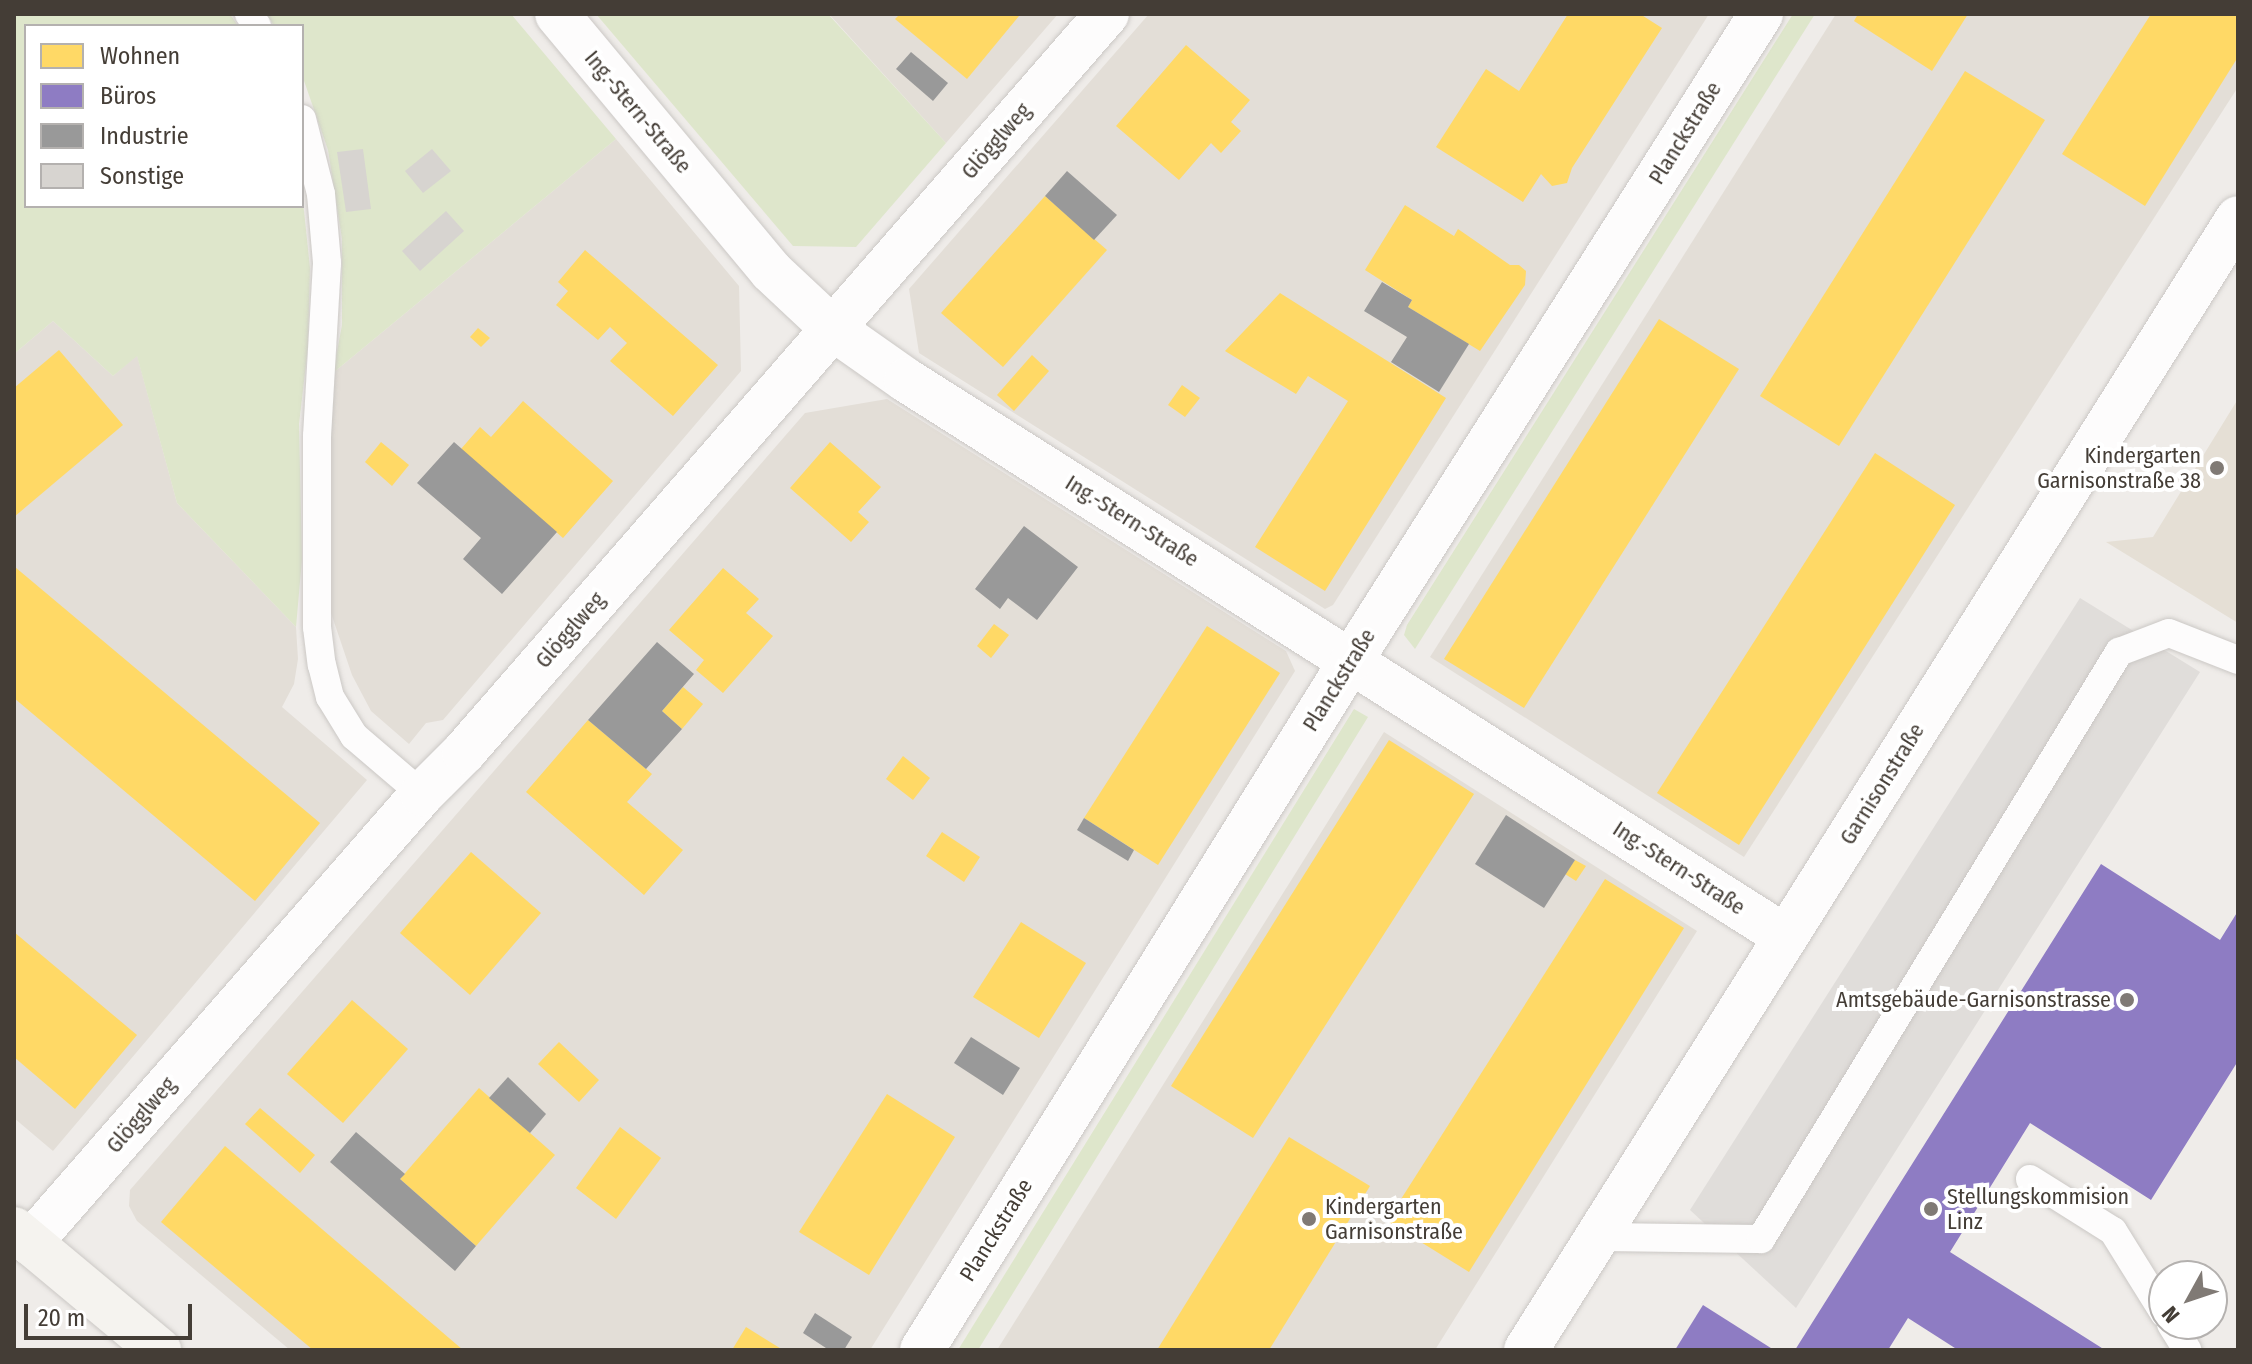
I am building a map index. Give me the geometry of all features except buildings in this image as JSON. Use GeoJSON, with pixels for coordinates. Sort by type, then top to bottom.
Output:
{"type":"FeatureCollection","features":[{"type":"Feature","properties":{"kind":"main road"},"geometry":{"type":"LineString","coordinates":[[22,1236],[159,1350]]}},
{"type":"Feature","properties":{"kind":"street","name":"Ing.-Stern-Straße"},"geometry":{"type":"LineString","coordinates":[[557,14],[771,271],[832,328],[906,380],[1352,659],[1786,937]]}},
{"type":"Feature","properties":{"kind":"street","name":"Glögglweg"},"geometry":{"type":"LineString","coordinates":[[22,1236],[422,794],[464,752],[1107,14]]}},
{"type":"Feature","properties":{"kind":"street","name":"Planckstraße"},"geometry":{"type":"LineString","coordinates":[[922,1350],[1352,659],[1761,14]]}},
{"type":"Feature","properties":{"kind":"street","name":"Garnisonstraße"},"geometry":{"type":"LineString","coordinates":[[1526,1350],[2238,218]]}},
{"type":"Feature","properties":{"kind":"lane"},"geometry":{"type":"LineString","coordinates":[[304,127],[321,194],[327,263],[317,436],[317,627],[322,665],[330,697],[347,727],[422,794]]}},
{"type":"Feature","properties":{"kind":"lane"},"geometry":{"type":"LineString","coordinates":[[1598,1237],[1761,1239],[2119,652],[2169,633],[2238,660]]}},
{"type":"Feature","properties":{"kind":"lane"},"geometry":{"type":"LineString","coordinates":[[2030,1179],[2113,1231],[2148,1287]]}},
{"type":"Feature","properties":{"kind":"shaded area"},"geometry":{"type":"Polygon","coordinates":[[[829,14],[1058,14],[946,143],[829,14]]]}},
{"type":"Feature","properties":{"kind":"shaded area"},"geometry":{"type":"Polygon","coordinates":[[[1149,14],[1709,14],[1333,605],[1325,609],[919,353],[909,289],[1149,14]]]}},
{"type":"Feature","properties":{"kind":"shaded area"},"geometry":{"type":"Polygon","coordinates":[[[1836,14],[2238,14],[2238,87],[1744,857],[1430,657],[1836,14]]]}},
{"type":"Feature","properties":{"kind":"shaded area"},"geometry":{"type":"Polygon","coordinates":[[[616,139],[739,286],[741,371],[443,720],[426,723],[409,744],[371,711],[352,675],[329,607],[327,543],[333,373],[616,139]]]}},
{"type":"Feature","properties":{"kind":"shaded area"},"geometry":{"type":"Polygon","coordinates":[[[53,321],[113,376],[137,355],[177,503],[296,627],[298,659],[294,684],[282,707],[367,780],[53,1151],[14,1118],[14,354],[53,321]]]}},
{"type":"Feature","properties":{"kind":"shaded area"},"geometry":{"type":"Polygon","coordinates":[[[887,399],[1286,651],[1295,671],[870,1350],[290,1350],[137,1221],[129,1206],[130,1190],[805,413],[887,399]]]}},
{"type":"Feature","properties":{"kind":"shaded area","name":"Kindergarten Garnisonstraße 38"},"geometry":{"type":"Polygon","coordinates":[[[2238,399],[2238,623],[2106,542],[2153,537],[2238,399]]]}},
{"type":"Feature","properties":{"kind":"shaded area"},"geometry":{"type":"Polygon","coordinates":[[[2080,598],[2200,672],[1796,1308],[1690,1210],[2080,598]]]}},
{"type":"Feature","properties":{"kind":"shaded area"},"geometry":{"type":"Polygon","coordinates":[[[1384,732],[1697,931],[1435,1350],[997,1350],[1384,732]]]}},
{"type":"Feature","properties":{"kind":"green space"},"geometry":{"type":"Polygon","coordinates":[[[14,14],[230,14],[237,24],[24,24],[24,208],[304,208],[310,268],[308,347],[299,424],[302,559],[296,627],[177,503],[137,356],[113,376],[53,321],[14,354],[14,14]]]}},
{"type":"Feature","properties":{"kind":"green space"},"geometry":{"type":"Polygon","coordinates":[[[267,14],[511,14],[616,139],[333,373],[342,325],[342,239],[328,150],[304,81],[304,24],[273,24],[267,14]]]}},
{"type":"Feature","properties":{"kind":"green space"},"geometry":{"type":"Polygon","coordinates":[[[596,14],[828,14],[946,143],[856,247],[793,246],[596,14]]]}},
{"type":"Feature","properties":{"kind":"green space"},"geometry":{"type":"Polygon","coordinates":[[[1793,14],[1815,14],[1415,649],[1404,635],[1407,625],[1793,14]]]}},
{"type":"Feature","properties":{"kind":"green space"},"geometry":{"type":"Polygon","coordinates":[[[1354,709],[1368,717],[978,1350],[958,1350],[1354,709]]]}},
{"type":"Feature","properties":{"kind":"place","name":"Kindergarten Garnisonstraße 38"},"geometry":{"type":"Point","coordinates":[2217,468]}},
{"type":"Feature","properties":{"kind":"place","name":"Amtsgebäude-Garnisonstrasse"},"geometry":{"type":"Point","coordinates":[2127,1000]}},
{"type":"Feature","properties":{"kind":"place","name":"Stellungskommision Linz"},"geometry":{"type":"Point","coordinates":[1931,1209]}},
{"type":"Feature","properties":{"kind":"place","name":"Kindergarten Garnisonstraße"},"geometry":{"type":"Point","coordinates":[1309,1219]}}]}
